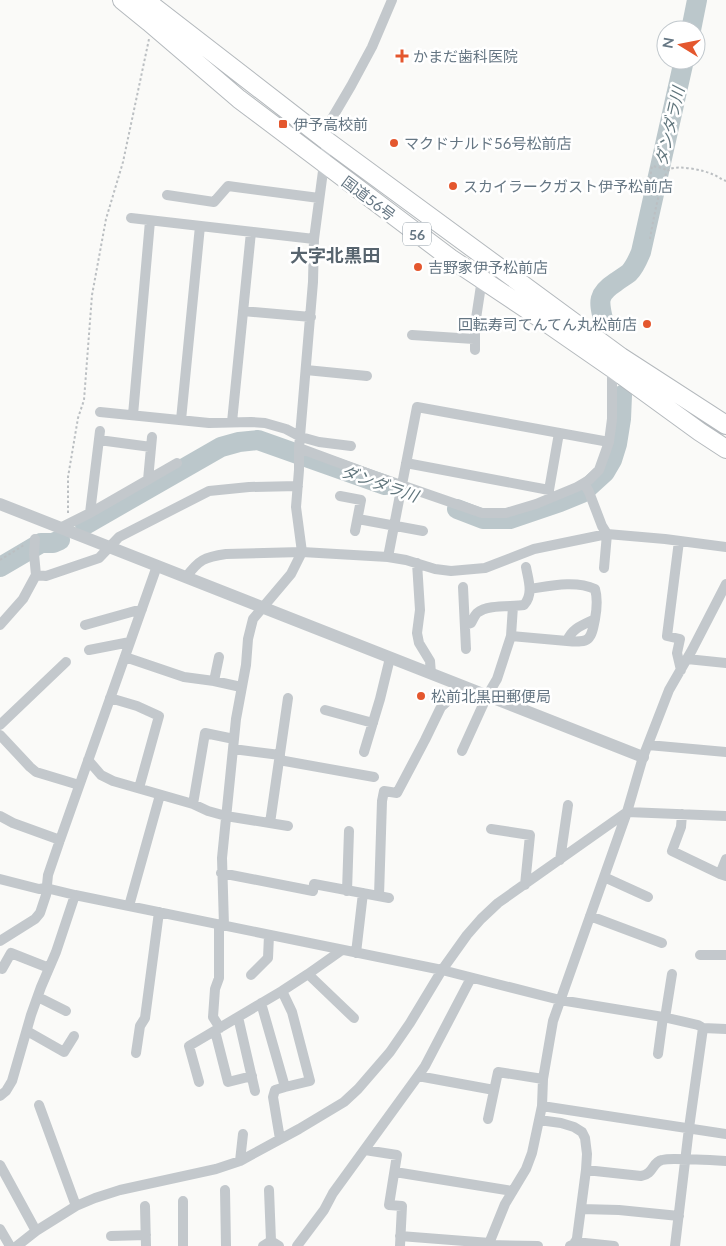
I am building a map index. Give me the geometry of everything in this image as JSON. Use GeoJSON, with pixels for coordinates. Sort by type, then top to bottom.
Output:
{"type":"FeatureCollection","features":[{"type":"Feature","properties":{"kind":"highway","name":"国道56号"},"geometry":{"type":"LineString","coordinates":[[122,0],[150,7],[617,362],[700,432],[726,449]]}},
{"type":"Feature","properties":{"kind":"highway","name":"国道56号"},"geometry":{"type":"LineString","coordinates":[[150,7],[239,99],[450,258],[531,312],[726,425]]}},
{"type":"Feature","properties":{"kind":"street"},"geometry":{"type":"LineString","coordinates":[[252,1076],[228,1082],[213,1017],[219,978],[222,925],[222,858],[241,687],[253,619],[291,574],[302,552],[296,507],[311,317],[314,239],[326,141],[331,120],[372,47],[392,0]]}},
{"type":"Feature","properties":{"kind":"street"},"geometry":{"type":"LineString","coordinates":[[167,195],[214,202],[228,186],[319,198]]}},
{"type":"Feature","properties":{"kind":"street"},"geometry":{"type":"LineString","coordinates":[[131,218],[314,239]]}},
{"type":"Feature","properties":{"kind":"street"},"geometry":{"type":"LineString","coordinates":[[133,415],[150,221]]}},
{"type":"Feature","properties":{"kind":"street"},"geometry":{"type":"LineString","coordinates":[[182,420],[200,226]]}},
{"type":"Feature","properties":{"kind":"street"},"geometry":{"type":"LineString","coordinates":[[232,422],[251,232]]}},
{"type":"Feature","properties":{"kind":"street"},"geometry":{"type":"LineString","coordinates":[[475,350],[475,325],[482,279]]}},
{"type":"Feature","properties":{"kind":"street"},"geometry":{"type":"LineString","coordinates":[[243,311],[311,317]]}},
{"type":"Feature","properties":{"kind":"street"},"geometry":{"type":"LineString","coordinates":[[412,335],[474,339]]}},
{"type":"Feature","properties":{"kind":"street"},"geometry":{"type":"LineString","coordinates":[[604,568],[607,534],[586,487],[588,480],[599,470],[609,442],[617,362]]}},
{"type":"Feature","properties":{"kind":"street"},"geometry":{"type":"LineString","coordinates":[[306,370],[367,376]]}},
{"type":"Feature","properties":{"kind":"street"},"geometry":{"type":"LineString","coordinates":[[388,557],[417,407],[609,442]]}},
{"type":"Feature","properties":{"kind":"street"},"geometry":{"type":"LineString","coordinates":[[100,412],[209,423],[265,423],[286,430],[300,442],[372,475],[482,513],[506,513],[536,504],[577,487],[586,487]]}},
{"type":"Feature","properties":{"kind":"street"},"geometry":{"type":"LineString","coordinates":[[406,463],[549,490],[559,433]]}},
{"type":"Feature","properties":{"kind":"street"},"geometry":{"type":"LineString","coordinates":[[90,513],[100,435],[151,442],[148,480]]}},
{"type":"Feature","properties":{"kind":"street"},"geometry":{"type":"LineString","coordinates":[[300,442],[319,442],[350,446]]}},
{"type":"Feature","properties":{"kind":"street"},"geometry":{"type":"LineString","coordinates":[[65,525],[90,513],[177,463]]}},
{"type":"Feature","properties":{"kind":"street"},"geometry":{"type":"LineString","coordinates":[[36,575],[46,576],[99,558],[120,537],[209,491],[249,487],[298,486]]}},
{"type":"Feature","properties":{"kind":"street"},"geometry":{"type":"LineString","coordinates":[[340,496],[361,500],[355,531]]}},
{"type":"Feature","properties":{"kind":"street"},"geometry":{"type":"LineString","coordinates":[[0,504],[65,525],[109,547],[643,757]]}},
{"type":"Feature","properties":{"kind":"street"},"geometry":{"type":"LineString","coordinates":[[358,519],[424,531]]}},
{"type":"Feature","properties":{"kind":"street"},"geometry":{"type":"LineString","coordinates":[[186,577],[204,559],[226,554],[302,552],[388,557],[435,569],[451,571],[485,568],[534,549],[607,534],[726,547]]}},
{"type":"Feature","properties":{"kind":"street"},"geometry":{"type":"LineString","coordinates":[[0,625],[23,598],[36,575],[35,540]]}},
{"type":"Feature","properties":{"kind":"street"},"geometry":{"type":"LineString","coordinates":[[679,541],[667,636],[680,639],[677,653],[681,670]]}},
{"type":"Feature","properties":{"kind":"street"},"geometry":{"type":"LineString","coordinates":[[417,563],[420,610],[417,633],[419,643],[430,661],[431,674]]}},
{"type":"Feature","properties":{"kind":"street"},"geometry":{"type":"LineString","coordinates":[[0,941],[35,919],[40,913],[48,875],[157,566]]}},
{"type":"Feature","properties":{"kind":"street"},"geometry":{"type":"LineString","coordinates":[[465,625],[471,623],[475,615],[480,611],[491,607],[524,605],[530,595],[526,566]]}},
{"type":"Feature","properties":{"kind":"street"},"geometry":{"type":"LineString","coordinates":[[489,1245],[505,1204],[526,1169],[532,1153],[542,1106],[543,1079],[553,1020],[627,812],[643,757],[669,690],[726,584]]}},
{"type":"Feature","properties":{"kind":"street"},"geometry":{"type":"LineString","coordinates":[[511,636],[581,642],[588,640],[592,632],[597,607],[597,596],[594,589],[567,585],[530,589]]}},
{"type":"Feature","properties":{"kind":"street"},"geometry":{"type":"LineString","coordinates":[[463,587],[466,649]]}},
{"type":"Feature","properties":{"kind":"street"},"geometry":{"type":"LineString","coordinates":[[462,752],[486,696],[497,678],[511,636],[513,606]]}},
{"type":"Feature","properties":{"kind":"street"},"geometry":{"type":"LineString","coordinates":[[85,625],[142,609]]}},
{"type":"Feature","properties":{"kind":"street"},"geometry":{"type":"LineString","coordinates":[[567,641],[569,635],[574,630],[595,619]]}},
{"type":"Feature","properties":{"kind":"street"},"geometry":{"type":"LineString","coordinates":[[89,650],[130,642]]}},
{"type":"Feature","properties":{"kind":"street"},"geometry":{"type":"LineString","coordinates":[[125,657],[184,677],[241,687]]}},
{"type":"Feature","properties":{"kind":"street"},"geometry":{"type":"LineString","coordinates":[[214,681],[219,657]]}},
{"type":"Feature","properties":{"kind":"street"},"geometry":{"type":"LineString","coordinates":[[364,752],[390,658]]}},
{"type":"Feature","properties":{"kind":"street"},"geometry":{"type":"LineString","coordinates":[[687,659],[726,663]]}},
{"type":"Feature","properties":{"kind":"street"},"geometry":{"type":"LineString","coordinates":[[0,725],[66,662]]}},
{"type":"Feature","properties":{"kind":"street"},"geometry":{"type":"LineString","coordinates":[[221,873],[313,891],[314,884],[384,897],[382,801],[384,791],[398,793],[426,740],[440,708],[453,696],[459,685]]}},
{"type":"Feature","properties":{"kind":"street"},"geometry":{"type":"LineString","coordinates":[[110,698],[137,706],[159,716],[139,788]]}},
{"type":"Feature","properties":{"kind":"street"},"geometry":{"type":"LineString","coordinates":[[270,823],[288,698]]}},
{"type":"Feature","properties":{"kind":"street"},"geometry":{"type":"LineString","coordinates":[[325,710],[373,723]]}},
{"type":"Feature","properties":{"kind":"street"},"geometry":{"type":"LineString","coordinates":[[192,804],[206,734],[279,758],[362,780],[374,777]]}},
{"type":"Feature","properties":{"kind":"street"},"geometry":{"type":"LineString","coordinates":[[0,735],[36,772],[79,785]]}},
{"type":"Feature","properties":{"kind":"street"},"geometry":{"type":"LineString","coordinates":[[648,744],[726,752]]}},
{"type":"Feature","properties":{"kind":"street"},"geometry":{"type":"LineString","coordinates":[[88,760],[101,775],[113,781],[226,816],[288,826]]}},
{"type":"Feature","properties":{"kind":"street"},"geometry":{"type":"LineString","coordinates":[[129,906],[160,795]]}},
{"type":"Feature","properties":{"kind":"street"},"geometry":{"type":"LineString","coordinates":[[560,860],[568,804]]}},
{"type":"Feature","properties":{"kind":"street"},"geometry":{"type":"LineString","coordinates":[[17,1246],[36,1231],[76,1206],[120,1190],[216,1169],[240,1160],[299,1129],[344,1102],[385,1058],[467,935],[481,919],[498,903],[627,812],[726,816]]}},
{"type":"Feature","properties":{"kind":"street"},"geometry":{"type":"LineString","coordinates":[[682,814],[681,827],[672,851],[723,875],[726,859]]}},
{"type":"Feature","properties":{"kind":"street"},"geometry":{"type":"LineString","coordinates":[[0,816],[13,823],[60,840]]}},
{"type":"Feature","properties":{"kind":"street"},"geometry":{"type":"LineString","coordinates":[[491,829],[530,835],[525,885]]}},
{"type":"Feature","properties":{"kind":"street"},"geometry":{"type":"LineString","coordinates":[[347,891],[349,831]]}},
{"type":"Feature","properties":{"kind":"street"},"geometry":{"type":"LineString","coordinates":[[604,877],[648,897]]}},
{"type":"Feature","properties":{"kind":"street"},"geometry":{"type":"LineString","coordinates":[[0,879],[38,889],[46,888],[444,971],[560,1000],[664,1018],[698,1025],[703,1028],[726,1029]]}},
{"type":"Feature","properties":{"kind":"street"},"geometry":{"type":"LineString","coordinates":[[356,953],[363,893]]}},
{"type":"Feature","properties":{"kind":"street"},"geometry":{"type":"LineString","coordinates":[[0,1096],[6,1091],[12,1081],[26,1031],[75,895]]}},
{"type":"Feature","properties":{"kind":"street"},"geometry":{"type":"LineString","coordinates":[[136,1053],[140,1026],[145,1018],[159,912]]}},
{"type":"Feature","properties":{"kind":"street"},"geometry":{"type":"LineString","coordinates":[[590,916],[662,943]]}},
{"type":"Feature","properties":{"kind":"street"},"geometry":{"type":"LineString","coordinates":[[252,975],[268,958],[269,935]]}},
{"type":"Feature","properties":{"kind":"street"},"geometry":{"type":"LineString","coordinates":[[199,1082],[189,1046],[282,991],[342,950]]}},
{"type":"Feature","properties":{"kind":"street"},"geometry":{"type":"LineString","coordinates":[[2,969],[11,953],[49,968]]}},
{"type":"Feature","properties":{"kind":"street"},"geometry":{"type":"LineString","coordinates":[[700,954],[726,955]]}},
{"type":"Feature","properties":{"kind":"street"},"geometry":{"type":"LineString","coordinates":[[308,974],[354,1018]]}},
{"type":"Feature","properties":{"kind":"street"},"geometry":{"type":"LineString","coordinates":[[658,1054],[672,974]]}},
{"type":"Feature","properties":{"kind":"street"},"geometry":{"type":"LineString","coordinates":[[297,1246],[418,1076],[469,978]]}},
{"type":"Feature","properties":{"kind":"street"},"geometry":{"type":"LineString","coordinates":[[280,1139],[274,1097],[275,1090],[310,1081],[292,1012],[282,991]]}},
{"type":"Feature","properties":{"kind":"street"},"geometry":{"type":"LineString","coordinates":[[38,996],[66,1011]]}},
{"type":"Feature","properties":{"kind":"street"},"geometry":{"type":"LineString","coordinates":[[261,1004],[285,1087]]}},
{"type":"Feature","properties":{"kind":"street"},"geometry":{"type":"LineString","coordinates":[[238,1018],[256,1090]]}},
{"type":"Feature","properties":{"kind":"street"},"geometry":{"type":"LineString","coordinates":[[675,1246],[703,1028]]}},
{"type":"Feature","properties":{"kind":"street"},"geometry":{"type":"LineString","coordinates":[[26,1031],[64,1052],[74,1036]]}},
{"type":"Feature","properties":{"kind":"street"},"geometry":{"type":"LineString","coordinates":[[488,1119],[498,1072],[543,1079]]}},
{"type":"Feature","properties":{"kind":"street"},"geometry":{"type":"LineString","coordinates":[[418,1076],[494,1090]]}},
{"type":"Feature","properties":{"kind":"street"},"geometry":{"type":"LineString","coordinates":[[39,1105],[76,1206]]}},
{"type":"Feature","properties":{"kind":"street"},"geometry":{"type":"LineString","coordinates":[[542,1106],[726,1134]]}},
{"type":"Feature","properties":{"kind":"street"},"geometry":{"type":"LineString","coordinates":[[539,1120],[574,1127],[582,1132],[585,1138],[588,1154],[577,1238],[572,1244]]}},
{"type":"Feature","properties":{"kind":"street"},"geometry":{"type":"LineString","coordinates":[[240,1160],[242,1134]]}},
{"type":"Feature","properties":{"kind":"street"},"geometry":{"type":"LineString","coordinates":[[365,1150],[397,1155],[389,1205],[402,1206],[400,1241],[538,1246]]}},
{"type":"Feature","properties":{"kind":"street"},"geometry":{"type":"LineString","coordinates":[[586,1170],[647,1176],[657,1162],[662,1160],[726,1161]]}},
{"type":"Feature","properties":{"kind":"street"},"geometry":{"type":"LineString","coordinates":[[0,1166],[36,1231]]}},
{"type":"Feature","properties":{"kind":"street"},"geometry":{"type":"LineString","coordinates":[[395,1172],[512,1191]]}},
{"type":"Feature","properties":{"kind":"street"},"geometry":{"type":"LineString","coordinates":[[225,1190],[226,1246]]}},
{"type":"Feature","properties":{"kind":"street"},"geometry":{"type":"LineString","coordinates":[[269,1190],[271,1244]]}},
{"type":"Feature","properties":{"kind":"street"},"geometry":{"type":"LineString","coordinates":[[183,1201],[184,1246]]}},
{"type":"Feature","properties":{"kind":"street"},"geometry":{"type":"LineString","coordinates":[[145,1206],[146,1246]]}},
{"type":"Feature","properties":{"kind":"street"},"geometry":{"type":"LineString","coordinates":[[581,1209],[618,1210],[679,1216]]}},
{"type":"Feature","properties":{"kind":"street"},"geometry":{"type":"LineString","coordinates":[[0,1229],[10,1246]]}},
{"type":"Feature","properties":{"kind":"street"},"geometry":{"type":"LineString","coordinates":[[111,1236],[146,1235]]}},
{"type":"Feature","properties":{"kind":"street"},"geometry":{"type":"LineString","coordinates":[[572,1244],[614,1246]]}},
{"type":"Feature","properties":{"kind":"path"},"geometry":{"type":"LineString","coordinates":[[65,525],[68,515],[68,477],[78,418],[84,400],[92,295],[106,219],[123,162],[144,66],[149,39],[150,7]]}},
{"type":"Feature","properties":{"kind":"path"},"geometry":{"type":"LineString","coordinates":[[649,184],[652,166],[663,168],[667,171]]}},
{"type":"Feature","properties":{"kind":"path"},"geometry":{"type":"LineString","coordinates":[[650,239],[662,184],[667,171],[671,168],[690,168],[711,173],[726,180]]}},
{"type":"Feature","properties":{"kind":"waterway","name":"ダンダラ川"},"geometry":{"type":"LineString","coordinates":[[693,20],[697,0]]}},
{"type":"Feature","properties":{"kind":"waterway","name":"ダンダラ川"},"geometry":{"type":"LineString","coordinates":[[604,323],[600,304],[602,295],[631,271],[641,252],[682,70]]}},
{"type":"Feature","properties":{"kind":"waterway","name":"ダンダラ川"},"geometry":{"type":"LineString","coordinates":[[457,509],[483,519],[510,519],[582,493],[605,472],[612,460],[621,419],[622,395]]}},
{"type":"Feature","properties":{"kind":"waterway","name":"ダンダラ川"},"geometry":{"type":"LineString","coordinates":[[85,525],[221,447],[239,442],[258,440],[385,485]]}},
{"type":"Feature","properties":{"kind":"waterway","name":"ダンダラ川"},"geometry":{"type":"LineString","coordinates":[[0,567],[41,543],[53,543],[60,540]]}},
{"type":"Feature","properties":{"kind":"place","name":"かまだ歯科医院"},"geometry":{"type":"Point","coordinates":[402,56]}},
{"type":"Feature","properties":{"kind":"place","name":"伊予高校前"},"geometry":{"type":"Point","coordinates":[283,124]}},
{"type":"Feature","properties":{"kind":"place","name":"マクドナルド56号松前店"},"geometry":{"type":"Point","coordinates":[394,143]}},
{"type":"Feature","properties":{"kind":"place","name":"スカイラークガスト伊予松前店"},"geometry":{"type":"Point","coordinates":[453,186]}},
{"type":"Feature","properties":{"kind":"place","name":"吉野家伊予松前店"},"geometry":{"type":"Point","coordinates":[418,267]}},
{"type":"Feature","properties":{"kind":"place","name":"回転寿司てんてん丸松前店"},"geometry":{"type":"Point","coordinates":[647,324]}},
{"type":"Feature","properties":{"kind":"place","name":"松前北黒田郵便局"},"geometry":{"type":"Point","coordinates":[421,696]}},
{"type":"Feature","properties":{"kind":"district","name":"大字北黒田"},"geometry":{"type":"Point","coordinates":[335,255]}}]}
